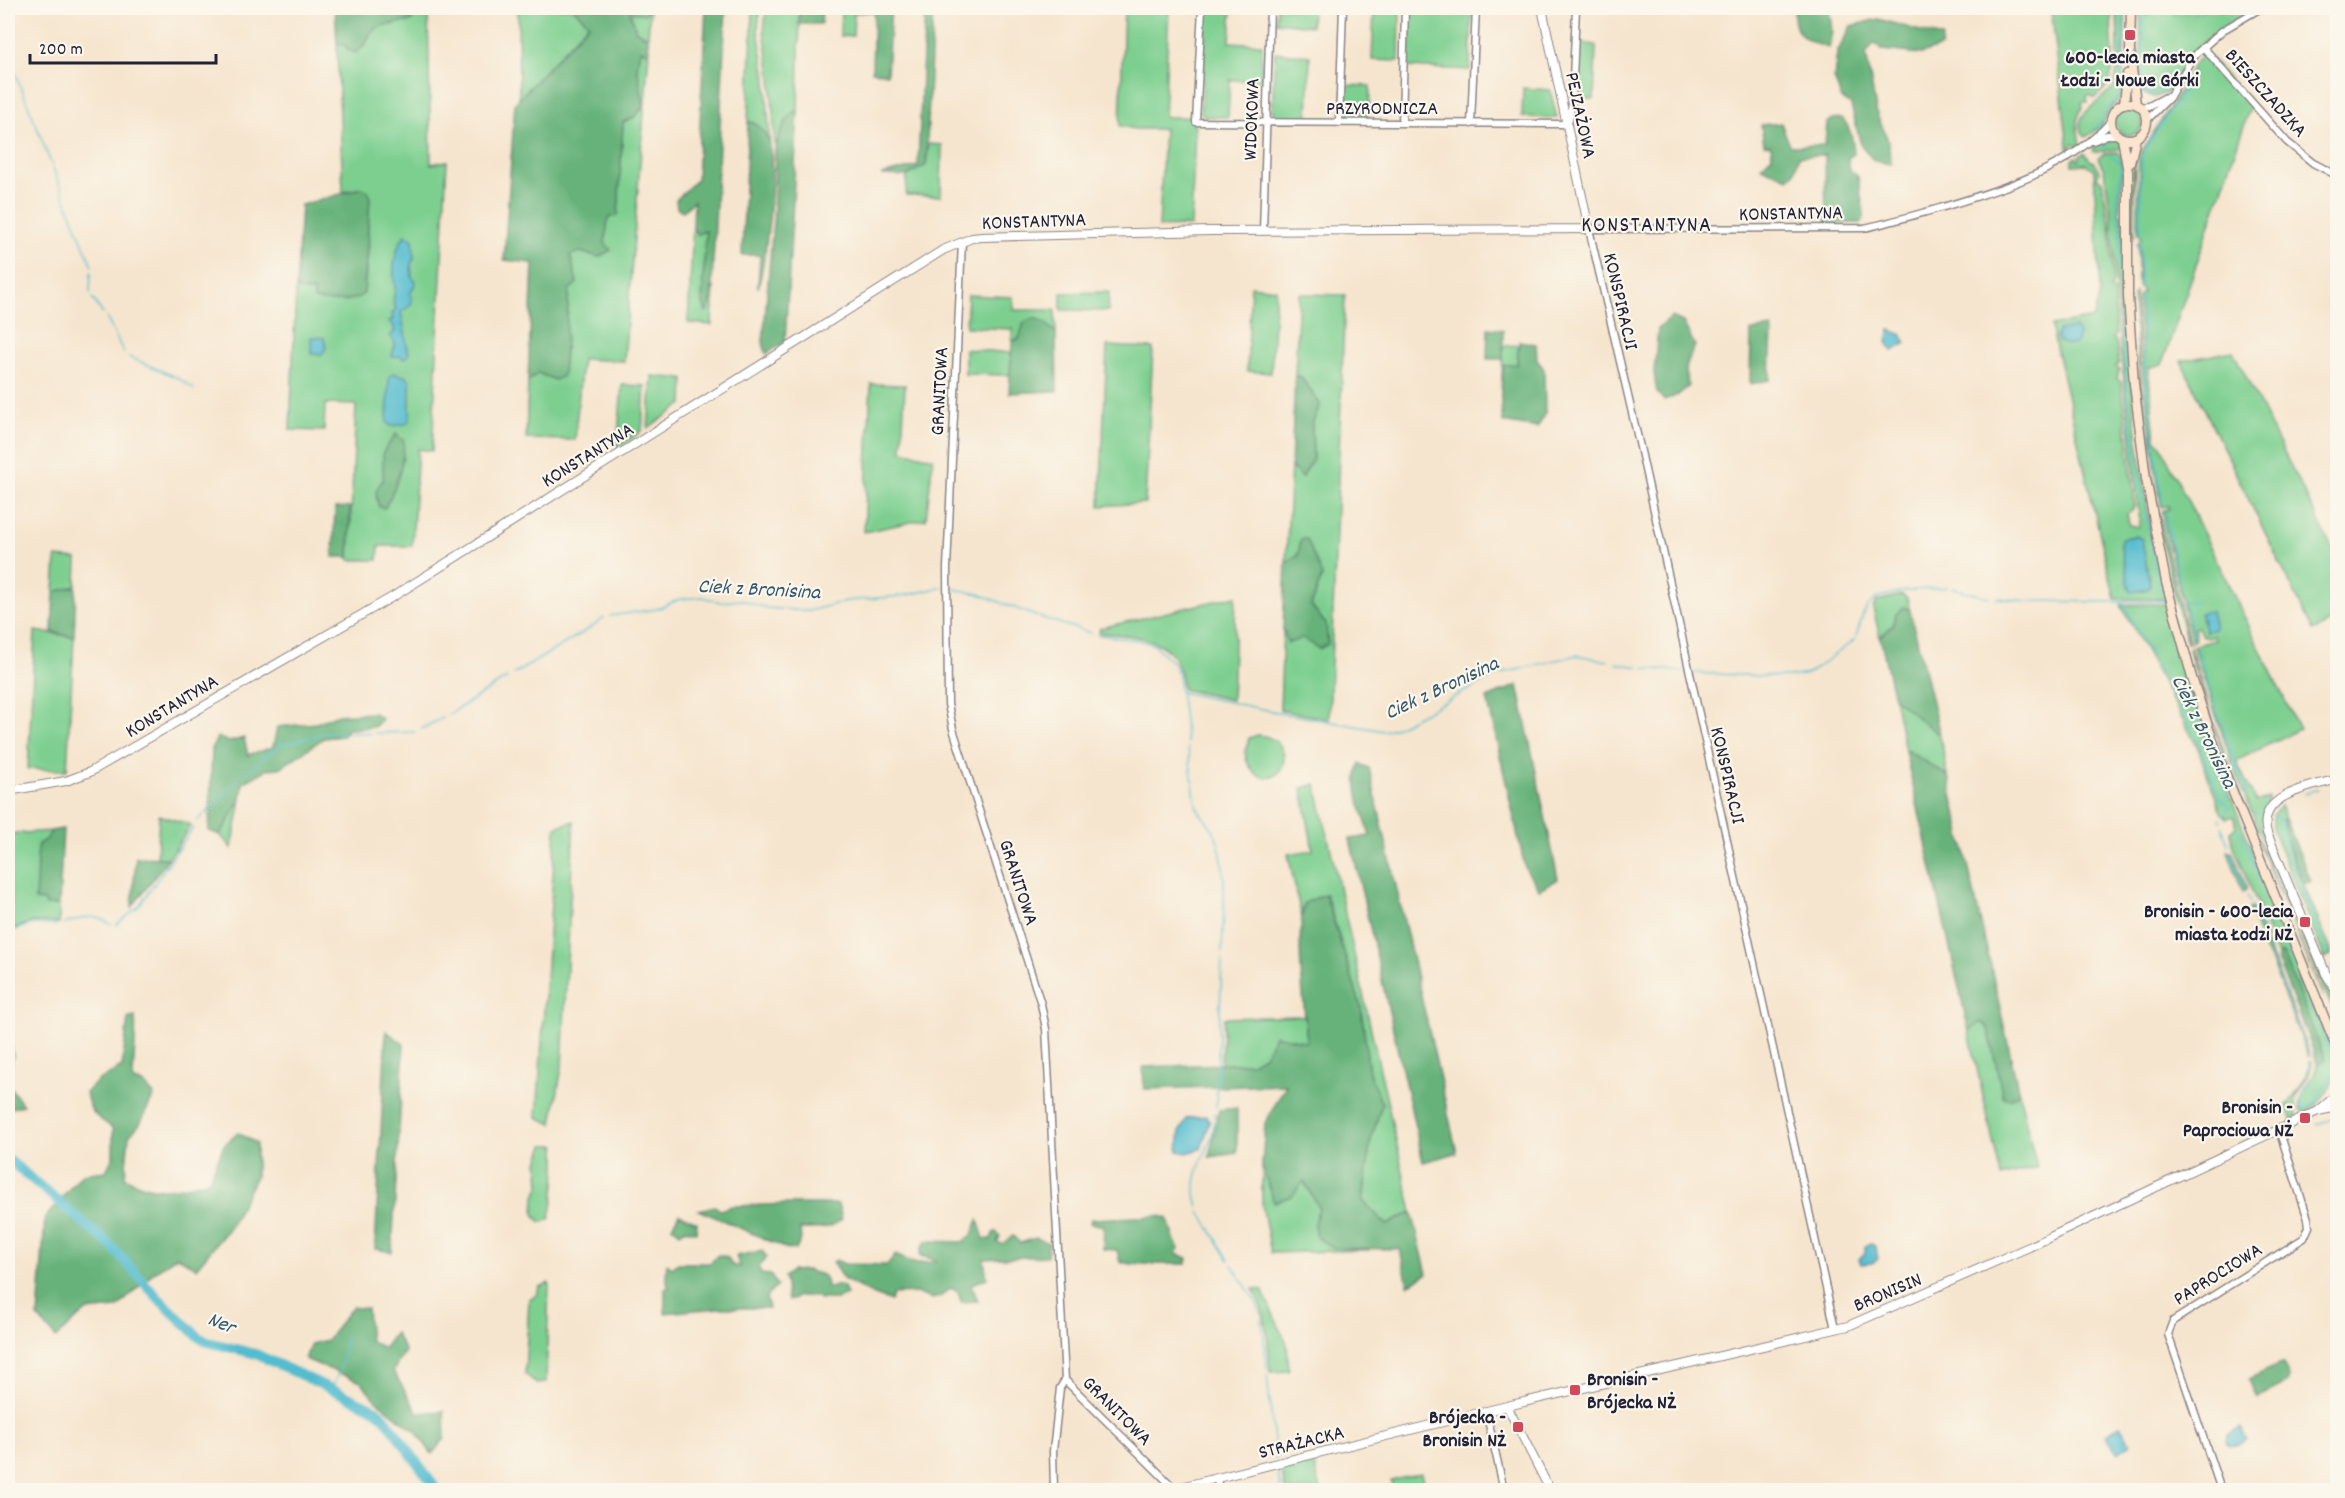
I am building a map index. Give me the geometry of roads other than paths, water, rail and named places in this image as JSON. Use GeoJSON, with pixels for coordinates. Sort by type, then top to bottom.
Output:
{"type":"FeatureCollection","features":[{"type":"Feature","properties":{"kind":"main road"},"geometry":{"type":"LineString","coordinates":[[2124,104],[2130,50],[2131,8]]}},
{"type":"Feature","properties":{"kind":"main road"},"geometry":{"type":"LineString","coordinates":[[2130,50],[2138,106],[2147,120],[2143,132],[2136,138],[2128,172],[2128,296],[2135,392],[2146,479],[2168,590],[2192,678],[2217,753],[2337,1047]]}},
{"type":"Feature","properties":{"kind":"main road"},"geometry":{"type":"LineString","coordinates":[[2128,172],[2119,136],[2111,121],[2116,108],[2124,104],[2138,106]]}},
{"type":"Feature","properties":{"kind":"main road"},"geometry":{"type":"LineString","coordinates":[[2119,136],[2136,138]]}},
{"type":"Feature","properties":{"kind":"street","name":"PRZYRODNICZA"},"geometry":{"type":"LineString","coordinates":[[1202,8],[1196,122],[1568,124]]}},
{"type":"Feature","properties":{"kind":"street","name":"WIDOKOWA"},"geometry":{"type":"LineString","coordinates":[[1263,231],[1270,8]]}},
{"type":"Feature","properties":{"kind":"street"},"geometry":{"type":"LineString","coordinates":[[1340,123],[1343,8]]}},
{"type":"Feature","properties":{"kind":"street"},"geometry":{"type":"LineString","coordinates":[[1402,123],[1405,8]]}},
{"type":"Feature","properties":{"kind":"street"},"geometry":{"type":"LineString","coordinates":[[1471,124],[1476,8]]}},
{"type":"Feature","properties":{"kind":"street","name":"PEJZAŻOWA"},"geometry":{"type":"LineString","coordinates":[[1542,8],[1589,229]]}},
{"type":"Feature","properties":{"kind":"street"},"geometry":{"type":"LineString","coordinates":[[1568,124],[1572,103],[1576,8]]}},
{"type":"Feature","properties":{"kind":"street"},"geometry":{"type":"LineString","coordinates":[[2147,120],[2172,93],[2192,59],[2203,47],[2223,30],[2261,8]]}},
{"type":"Feature","properties":{"kind":"street","name":"BIESZCZADZKA"},"geometry":{"type":"LineString","coordinates":[[2203,47],[2287,142],[2313,163],[2337,176]]}},
{"type":"Feature","properties":{"kind":"street"},"geometry":{"type":"LineString","coordinates":[[2138,106],[2149,106],[2172,93]]}},
{"type":"Feature","properties":{"kind":"street"},"geometry":{"type":"LineString","coordinates":[[2090,142],[2111,121]]}},
{"type":"Feature","properties":{"kind":"street"},"geometry":{"type":"LineString","coordinates":[[2090,142],[2107,135],[2119,136]]}},
{"type":"Feature","properties":{"kind":"street","name":"KONSTANTYNA"},"geometry":{"type":"LineString","coordinates":[[8,791],[66,781],[90,772],[394,596],[943,250],[962,242],[982,237],[1263,231],[1864,228],[1987,194],[2070,156],[2090,142]]}},
{"type":"Feature","properties":{"kind":"street","name":"KONSPIRACJI"},"geometry":{"type":"LineString","coordinates":[[1589,229],[1835,1329]]}},
{"type":"Feature","properties":{"kind":"street","name":"GRANITOWA"},"geometry":{"type":"LineString","coordinates":[[962,242],[947,568],[948,704],[953,729],[1043,1012],[1046,1029],[1065,1380],[1172,1490]]}},
{"type":"Feature","properties":{"kind":"street"},"geometry":{"type":"LineString","coordinates":[[2337,778],[2280,799],[2268,810],[2265,823],[2267,833],[2326,974],[2337,993]]}},
{"type":"Feature","properties":{"kind":"street","name":"BRONISIN"},"geometry":{"type":"LineString","coordinates":[[2318,1112],[2337,1094]]}},
{"type":"Feature","properties":{"kind":"street","name":"BRONISIN"},"geometry":{"type":"LineString","coordinates":[[1442,1423],[1858,1322],[2019,1251],[2318,1112],[2337,1107]]}},
{"type":"Feature","properties":{"kind":"street","name":"PAPROCIOWA"},"geometry":{"type":"LineString","coordinates":[[2220,1491],[2168,1334],[2173,1321],[2304,1238],[2309,1227],[2308,1220],[2279,1130]]}},
{"type":"Feature","properties":{"kind":"street"},"geometry":{"type":"LineString","coordinates":[[1054,1491],[1053,1451],[1060,1388],[1065,1380]]}},
{"type":"Feature","properties":{"kind":"street"},"geometry":{"type":"LineString","coordinates":[[1507,1406],[1550,1491]]}},
{"type":"Feature","properties":{"kind":"street"},"geometry":{"type":"LineString","coordinates":[[1486,1412],[1504,1491]]}},
{"type":"Feature","properties":{"kind":"street","name":"STRAŻACKA"},"geometry":{"type":"LineString","coordinates":[[1172,1490],[1442,1423]]}},
{"type":"Feature","properties":{"kind":"street"},"geometry":{"type":"LineString","coordinates":[[1217,1491],[1218,1479]]}},
{"type":"Feature","properties":{"kind":"water"},"geometry":{"type":"Polygon","coordinates":[[[405,235],[413,239],[414,258],[411,264],[412,277],[416,282],[410,294],[411,305],[401,312],[409,355],[403,359],[401,356],[392,357],[395,343],[390,335],[394,333],[394,326],[389,321],[393,319],[392,314],[396,309],[393,300],[395,259],[398,247],[405,235]]]}},
{"type":"Feature","properties":{"kind":"water"},"geometry":{"type":"Polygon","coordinates":[[[2075,328],[2079,334],[2076,344],[2067,345],[2059,342],[2058,331],[2075,328]]]}},
{"type":"Feature","properties":{"kind":"water"},"geometry":{"type":"Polygon","coordinates":[[[1890,330],[1901,334],[1906,343],[1893,351],[1887,342],[1890,330]]]}},
{"type":"Feature","properties":{"kind":"water"},"geometry":{"type":"Polygon","coordinates":[[[311,337],[324,338],[326,348],[322,354],[311,354],[311,337]]]}},
{"type":"Feature","properties":{"kind":"water"},"geometry":{"type":"Polygon","coordinates":[[[393,373],[407,377],[410,381],[410,420],[405,424],[391,426],[387,422],[389,377],[393,373]]]}},
{"type":"Feature","properties":{"kind":"water"},"geometry":{"type":"Polygon","coordinates":[[[2136,536],[2142,539],[2150,586],[2148,589],[2133,592],[2130,590],[2120,542],[2122,538],[2136,536]]]}},
{"type":"Feature","properties":{"kind":"water"},"geometry":{"type":"Polygon","coordinates":[[[2211,611],[2215,628],[2206,632],[2200,613],[2211,611]]]}},
{"type":"Feature","properties":{"kind":"water"},"geometry":{"type":"Polygon","coordinates":[[[1206,1116],[1210,1122],[1201,1149],[1187,1153],[1178,1151],[1180,1131],[1187,1118],[1206,1116]]]}},
{"type":"Feature","properties":{"kind":"water"},"geometry":{"type":"Polygon","coordinates":[[[1871,1244],[1876,1247],[1878,1259],[1872,1263],[1861,1264],[1859,1259],[1865,1254],[1865,1246],[1871,1244]]]}},
{"type":"Feature","properties":{"kind":"water"},"geometry":{"type":"Polygon","coordinates":[[[2120,1426],[2131,1444],[2118,1453],[2106,1434],[2120,1426]]]}},
{"type":"Feature","properties":{"kind":"water"},"geometry":{"type":"Polygon","coordinates":[[[2242,1427],[2247,1439],[2234,1445],[2226,1442],[2227,1435],[2242,1427]]]}},
{"type":"Feature","properties":{"kind":"waterway"},"geometry":{"type":"LineString","coordinates":[[2093,130],[2103,121],[2107,109],[2120,95],[2124,8]]}},
{"type":"Feature","properties":{"kind":"waterway"},"geometry":{"type":"LineString","coordinates":[[2143,8],[2144,43],[2141,65],[2144,89],[2150,94],[2164,90],[2177,74]]}},
{"type":"Feature","properties":{"kind":"waterway"},"geometry":{"type":"LineString","coordinates":[[8,55],[92,266]]}},
{"type":"Feature","properties":{"kind":"waterway"},"geometry":{"type":"LineString","coordinates":[[2140,235],[2142,158],[2146,147],[2171,109],[2177,104],[2187,82]]}},
{"type":"Feature","properties":{"kind":"waterway"},"geometry":{"type":"LineString","coordinates":[[2104,145],[2110,139]]}},
{"type":"Feature","properties":{"kind":"waterway"},"geometry":{"type":"LineString","coordinates":[[2101,143],[2106,147]]}},
{"type":"Feature","properties":{"kind":"waterway"},"geometry":{"type":"LineString","coordinates":[[2111,155],[2121,167],[2117,201],[2121,228],[2121,320],[2129,411],[2143,502],[2161,591]]}},
{"type":"Feature","properties":{"kind":"waterway"},"geometry":{"type":"LineString","coordinates":[[2140,241],[2140,288]]}},
{"type":"Feature","properties":{"kind":"waterway"},"geometry":{"type":"LineString","coordinates":[[90,293],[91,272]]}},
{"type":"Feature","properties":{"kind":"waterway"},"geometry":{"type":"LineString","coordinates":[[2141,294],[2147,395],[2163,504]]}},
{"type":"Feature","properties":{"kind":"waterway"},"geometry":{"type":"LineString","coordinates":[[92,298],[103,314]]}},
{"type":"Feature","properties":{"kind":"waterway"},"geometry":{"type":"LineString","coordinates":[[106,317],[124,353]]}},
{"type":"Feature","properties":{"kind":"waterway"},"geometry":{"type":"LineString","coordinates":[[129,357],[178,378],[194,389]]}},
{"type":"Feature","properties":{"kind":"waterway"},"geometry":{"type":"LineString","coordinates":[[2165,512],[2179,583]]}},
{"type":"Feature","properties":{"kind":"waterway","name":"Ciek z Bronisina"},"geometry":{"type":"LineString","coordinates":[[610,616],[657,609],[680,599],[703,597],[720,602],[741,600],[767,608],[809,611],[846,601],[902,596],[943,587]]}},
{"type":"Feature","properties":{"kind":"waterway","name":"Ciek z Bronisina"},"geometry":{"type":"LineString","coordinates":[[1693,673],[1789,677],[1808,674],[1855,640],[1863,614],[1878,597],[1906,591],[1948,587]]}},
{"type":"Feature","properties":{"kind":"waterway","name":"Ciek z Bronisina"},"geometry":{"type":"LineString","coordinates":[[1952,588],[1989,597]]}},
{"type":"Feature","properties":{"kind":"waterway","name":"Ciek z Bronisina"},"geometry":{"type":"LineString","coordinates":[[954,589],[979,594],[1033,615],[1091,633]]}},
{"type":"Feature","properties":{"kind":"waterway","name":"Ciek z Bronisina"},"geometry":{"type":"LineString","coordinates":[[1996,598],[2029,601],[2122,602],[2151,655]]}},
{"type":"Feature","properties":{"kind":"waterway"},"geometry":{"type":"LineString","coordinates":[[2123,602],[2165,601]]}},
{"type":"Feature","properties":{"kind":"waterway"},"geometry":{"type":"LineString","coordinates":[[2182,602],[2198,602]]}},
{"type":"Feature","properties":{"kind":"waterway"},"geometry":{"type":"LineString","coordinates":[[2186,607],[2194,638]]}},
{"type":"Feature","properties":{"kind":"waterway"},"geometry":{"type":"LineString","coordinates":[[2166,612],[2175,645]]}},
{"type":"Feature","properties":{"kind":"waterway","name":"Ciek z Bronisina"},"geometry":{"type":"LineString","coordinates":[[514,674],[604,618]]}},
{"type":"Feature","properties":{"kind":"waterway","name":"Ciek z Bronisina"},"geometry":{"type":"LineString","coordinates":[[1098,635],[1153,644],[1174,663],[1178,674],[1187,743]]}},
{"type":"Feature","properties":{"kind":"waterway"},"geometry":{"type":"LineString","coordinates":[[2197,648],[2213,701],[2247,793]]}},
{"type":"Feature","properties":{"kind":"waterway"},"geometry":{"type":"LineString","coordinates":[[2177,653],[2193,706],[2228,799]]}},
{"type":"Feature","properties":{"kind":"waterway","name":"Ciek z Bronisina"},"geometry":{"type":"LineString","coordinates":[[1180,692],[1384,731],[1397,727],[1496,675],[1577,655],[1608,661]]}},
{"type":"Feature","properties":{"kind":"waterway","name":"Ciek z Bronisina"},"geometry":{"type":"LineString","coordinates":[[2155,662],[2199,743],[2220,799],[2231,809]]}},
{"type":"Feature","properties":{"kind":"waterway","name":"Ciek z Bronisina"},"geometry":{"type":"LineString","coordinates":[[1615,663],[1639,667]]}},
{"type":"Feature","properties":{"kind":"waterway","name":"Ciek z Bronisina"},"geometry":{"type":"LineString","coordinates":[[1644,668],[1685,672]]}},
{"type":"Feature","properties":{"kind":"waterway","name":"Ciek z Bronisina"},"geometry":{"type":"LineString","coordinates":[[448,715],[507,678]]}},
{"type":"Feature","properties":{"kind":"waterway","name":"Ciek z Bronisina"},"geometry":{"type":"LineString","coordinates":[[421,729],[442,718]]}},
{"type":"Feature","properties":{"kind":"waterway","name":"Ciek z Bronisina"},"geometry":{"type":"LineString","coordinates":[[375,733],[415,732]]}},
{"type":"Feature","properties":{"kind":"waterway","name":"Ciek z Bronisina"},"geometry":{"type":"LineString","coordinates":[[244,775],[278,746],[324,733],[370,733]]}},
{"type":"Feature","properties":{"kind":"waterway","name":"Ciek z Bronisina"},"geometry":{"type":"LineString","coordinates":[[1188,748],[1196,805],[1214,832],[1223,864],[1222,953]]}},
{"type":"Feature","properties":{"kind":"waterway","name":"Ciek z Bronisina"},"geometry":{"type":"LineString","coordinates":[[197,821],[239,780]]}},
{"type":"Feature","properties":{"kind":"waterway"},"geometry":{"type":"LineString","coordinates":[[2305,793],[2318,789]]}},
{"type":"Feature","properties":{"kind":"waterway"},"geometry":{"type":"LineString","coordinates":[[2224,814],[2228,809]]}},
{"type":"Feature","properties":{"kind":"waterway","name":"Ciek z Bronisina"},"geometry":{"type":"LineString","coordinates":[[2254,813],[2258,814]]}},
{"type":"Feature","properties":{"kind":"waterway","name":"Ciek z Bronisina"},"geometry":{"type":"LineString","coordinates":[[2276,817],[2281,820],[2289,857],[2329,955]]}},
{"type":"Feature","properties":{"kind":"waterway"},"geometry":{"type":"LineString","coordinates":[[2222,827],[2228,845]]}},
{"type":"Feature","properties":{"kind":"waterway","name":"Ciek z Bronisina"},"geometry":{"type":"LineString","coordinates":[[116,925],[139,906],[193,828]]}},
{"type":"Feature","properties":{"kind":"waterway"},"geometry":{"type":"LineString","coordinates":[[2240,830],[2334,1061],[2330,1077],[2316,1103],[2304,1110]]}},
{"type":"Feature","properties":{"kind":"waterway"},"geometry":{"type":"LineString","coordinates":[[2230,851],[2245,889]]}},
{"type":"Feature","properties":{"kind":"waterway"},"geometry":{"type":"LineString","coordinates":[[2247,895],[2250,903]]}},
{"type":"Feature","properties":{"kind":"waterway"},"geometry":{"type":"LineString","coordinates":[[2253,909],[2265,941]]}},
{"type":"Feature","properties":{"kind":"waterway","name":"Ciek z Bronisina"},"geometry":{"type":"LineString","coordinates":[[63,924],[94,917],[111,925]]}},
{"type":"Feature","properties":{"kind":"waterway","name":"Ciek z Bronisina"},"geometry":{"type":"LineString","coordinates":[[8,932],[32,924],[56,925]]}},
{"type":"Feature","properties":{"kind":"waterway"},"geometry":{"type":"LineString","coordinates":[[2267,946],[2309,1055]]}},
{"type":"Feature","properties":{"kind":"waterway","name":"Ciek z Bronisina"},"geometry":{"type":"LineString","coordinates":[[1216,1107],[1222,959]]}},
{"type":"Feature","properties":{"kind":"waterway","name":"Ciek z Bronisina"},"geometry":{"type":"LineString","coordinates":[[2333,967],[2338,975]]}},
{"type":"Feature","properties":{"kind":"waterway"},"geometry":{"type":"LineString","coordinates":[[2332,997],[2338,1008]]}},
{"type":"Feature","properties":{"kind":"waterway"},"geometry":{"type":"LineString","coordinates":[[2310,1061],[2310,1071]]}},
{"type":"Feature","properties":{"kind":"waterway"},"geometry":{"type":"LineString","coordinates":[[2303,1109],[2300,1099],[2312,1081]]}},
{"type":"Feature","properties":{"kind":"waterway","name":"Ciek z Bronisina"},"geometry":{"type":"LineString","coordinates":[[1198,1207],[1195,1181],[1211,1138],[1215,1113]]}},
{"type":"Feature","properties":{"kind":"waterway"},"geometry":{"type":"LineString","coordinates":[[2317,1124],[2332,1119],[2338,1120]]}},
{"type":"Feature","properties":{"kind":"waterway","name":"Ner"},"geometry":{"type":"LineString","coordinates":[[8,1159],[109,1244],[160,1300],[200,1338],[256,1354],[376,1410],[385,1418],[437,1490]]}},
{"type":"Feature","properties":{"kind":"waterway","name":"Ciek z Bronisina"},"geometry":{"type":"LineString","coordinates":[[1200,1212],[1229,1260]]}},
{"type":"Feature","properties":{"kind":"waterway","name":"Ciek z Bronisina"},"geometry":{"type":"LineString","coordinates":[[1232,1265],[1256,1302],[1261,1314]]}},
{"type":"Feature","properties":{"kind":"waterway","name":"Ciek z Bronisina"},"geometry":{"type":"LineString","coordinates":[[1262,1320],[1267,1369]]}},
{"type":"Feature","properties":{"kind":"waterway"},"geometry":{"type":"LineString","coordinates":[[332,1389],[341,1366],[346,1336]]}},
{"type":"Feature","properties":{"kind":"waterway","name":"Ciek z Bronisina"},"geometry":{"type":"LineString","coordinates":[[1267,1375],[1276,1459]]}},
{"type":"Feature","properties":{"kind":"waterway","name":"Ciek z Bronisina"},"geometry":{"type":"LineString","coordinates":[[1277,1469],[1281,1490]]}},
{"type":"Feature","properties":{"kind":"place","name":"600-lecia miasta Łodzi - Nowe Górki"},"geometry":{"type":"Point","coordinates":[2130,35]}},
{"type":"Feature","properties":{"kind":"place","name":"Bronisin - 600-lecia miasta Łodzi NŻ"},"geometry":{"type":"Point","coordinates":[2305,922]}},
{"type":"Feature","properties":{"kind":"place","name":"Bronisin - Paprociowa NŻ"},"geometry":{"type":"Point","coordinates":[2305,1118]}},
{"type":"Feature","properties":{"kind":"place","name":"Bronisin - Brójecka NŻ"},"geometry":{"type":"Point","coordinates":[1575,1390]}},
{"type":"Feature","properties":{"kind":"place","name":"Brójecka - Bronisin NŻ"},"geometry":{"type":"Point","coordinates":[1518,1427]}},
{"type":"Feature","properties":{"kind":"district","name":"KONSTANTYNA"},"geometry":{"type":"Point","coordinates":[1647,223]}}]}
